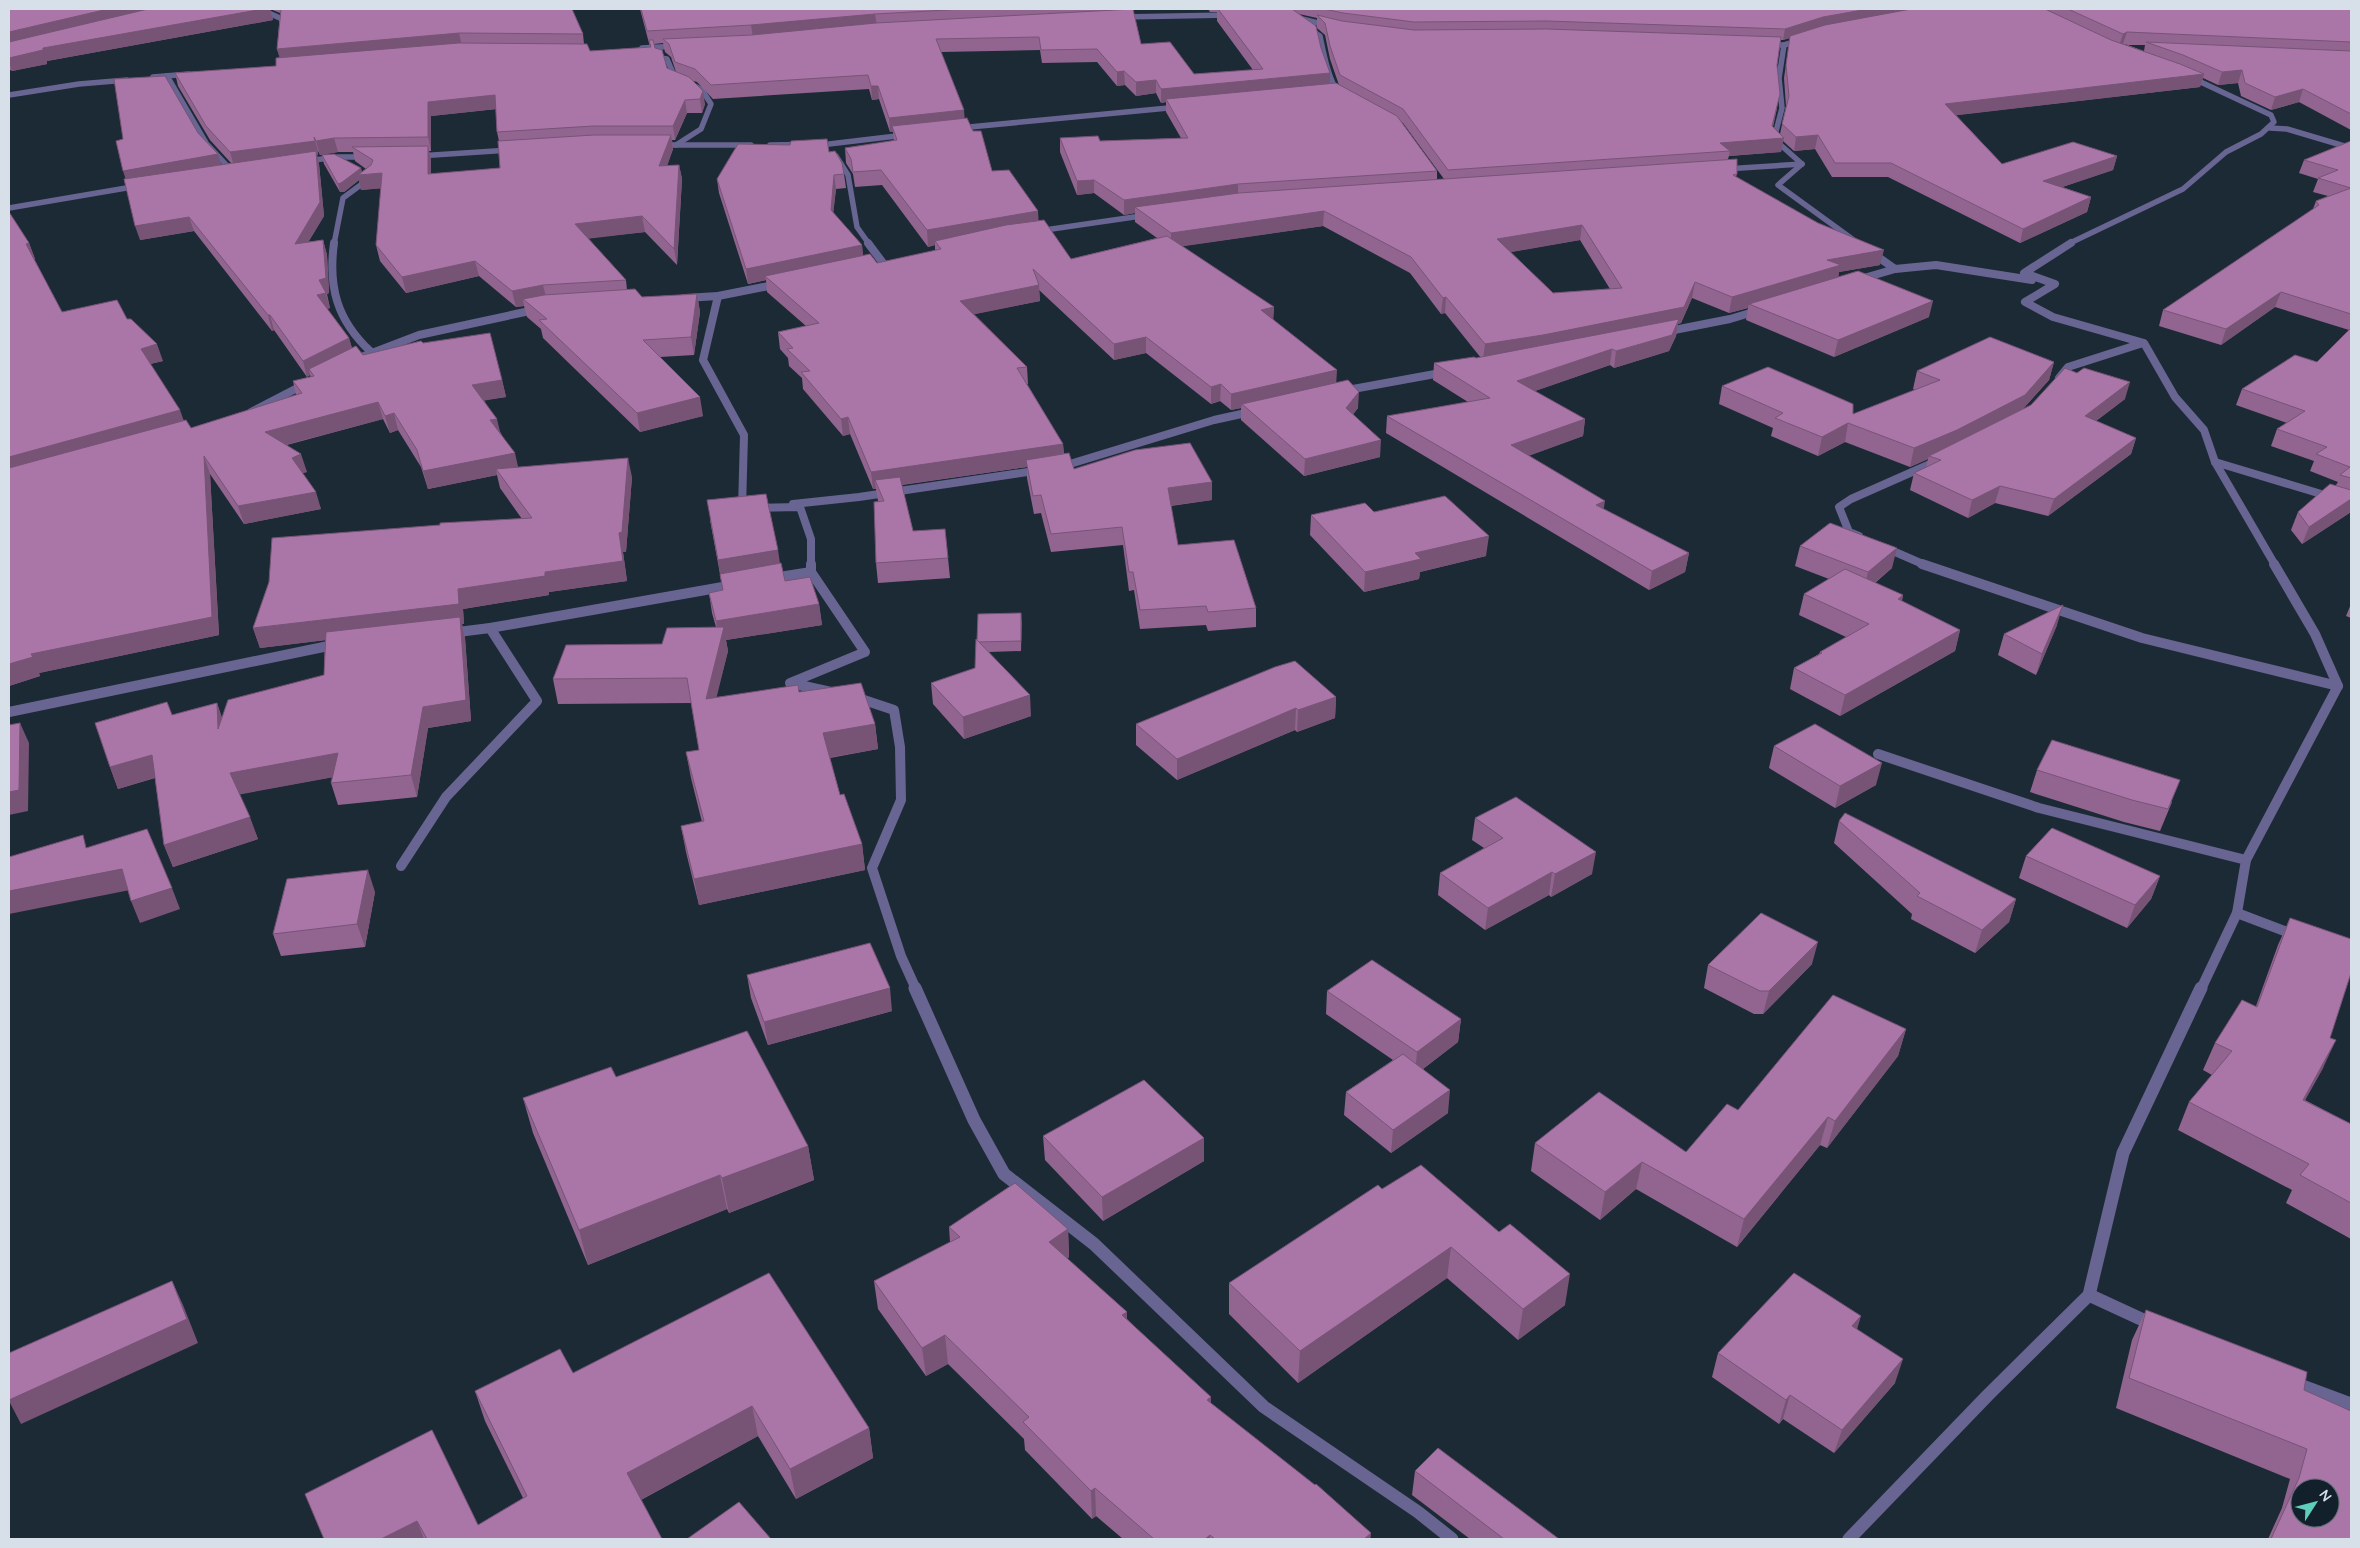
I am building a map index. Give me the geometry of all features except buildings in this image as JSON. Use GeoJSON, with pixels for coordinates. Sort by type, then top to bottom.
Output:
{"type":"FeatureCollection","features":[{"type":"Feature","properties":{"kind":"street"},"geometry":{"type":"LineString","coordinates":[[260,9],[282,19]]}},
{"type":"Feature","properties":{"kind":"street"},"geometry":{"type":"LineString","coordinates":[[1110,18],[1236,15]]}},
{"type":"Feature","properties":{"kind":"street"},"geometry":{"type":"LineString","coordinates":[[1333,27],[1292,17],[1320,36],[1324,60],[1336,91],[1344,96]]}},
{"type":"Feature","properties":{"kind":"street"},"geometry":{"type":"LineString","coordinates":[[1756,44],[1784,46],[1812,36]]}},
{"type":"Feature","properties":{"kind":"street"},"geometry":{"type":"LineString","coordinates":[[632,49],[687,46]]}},
{"type":"Feature","properties":{"kind":"street"},"geometry":{"type":"LineString","coordinates":[[1784,46],[1779,78],[1782,108],[1774,140],[1802,164]]}},
{"type":"Feature","properties":{"kind":"street"},"geometry":{"type":"LineString","coordinates":[[659,47],[661,58],[667,59],[673,73],[672,78],[680,80]]}},
{"type":"Feature","properties":{"kind":"street"},"geometry":{"type":"LineString","coordinates":[[2178,72],[2270,115],[2287,129]]}},
{"type":"Feature","properties":{"kind":"street"},"geometry":{"type":"LineString","coordinates":[[147,78],[196,73]]}},
{"type":"Feature","properties":{"kind":"street"},"geometry":{"type":"LineString","coordinates":[[167,76],[206,143],[231,170],[219,173],[240,170]]}},
{"type":"Feature","properties":{"kind":"street"},"geometry":{"type":"LineString","coordinates":[[9,95],[79,84],[138,78]]}},
{"type":"Feature","properties":{"kind":"street"},"geometry":{"type":"LineString","coordinates":[[675,145],[701,129],[711,104],[702,90],[688,82]]}},
{"type":"Feature","properties":{"kind":"street"},"geometry":{"type":"LineString","coordinates":[[1326,92],[1336,91]]}},
{"type":"Feature","properties":{"kind":"street"},"geometry":{"type":"LineString","coordinates":[[954,129],[1184,106]]}},
{"type":"Feature","properties":{"kind":"street"},"geometry":{"type":"LineString","coordinates":[[2055,284],[2024,273],[2045,256],[2184,189],[2232,149],[2270,128],[2274,122],[2270,115]]}},
{"type":"Feature","properties":{"kind":"street"},"geometry":{"type":"LineString","coordinates":[[2270,128],[2287,129],[2351,148]]}},
{"type":"Feature","properties":{"kind":"street"},"geometry":{"type":"LineString","coordinates":[[766,145],[829,144],[915,134]]}},
{"type":"Feature","properties":{"kind":"street"},"geometry":{"type":"LineString","coordinates":[[829,144],[848,175],[857,227],[883,263]]}},
{"type":"Feature","properties":{"kind":"street"},"geometry":{"type":"LineString","coordinates":[[656,145],[756,146]]}},
{"type":"Feature","properties":{"kind":"street"},"geometry":{"type":"LineString","coordinates":[[414,156],[519,150]]}},
{"type":"Feature","properties":{"kind":"street"},"geometry":{"type":"LineString","coordinates":[[299,162],[338,157],[376,156]]}},
{"type":"Feature","properties":{"kind":"street"},"geometry":{"type":"LineString","coordinates":[[338,157],[355,167]]}},
{"type":"Feature","properties":{"kind":"street"},"geometry":{"type":"LineString","coordinates":[[1717,170],[1802,164]]}},
{"type":"Feature","properties":{"kind":"street"},"geometry":{"type":"LineString","coordinates":[[1802,164],[1778,185],[1895,269]]}},
{"type":"Feature","properties":{"kind":"street"},"geometry":{"type":"LineString","coordinates":[[363,172],[372,176],[343,198],[333,242],[331,280],[336,301],[351,331],[370,351]]}},
{"type":"Feature","properties":{"kind":"street"},"geometry":{"type":"LineString","coordinates":[[9,208],[144,186]]}},
{"type":"Feature","properties":{"kind":"street"},"geometry":{"type":"LineString","coordinates":[[1026,233],[1153,214]]}},
{"type":"Feature","properties":{"kind":"street"},"geometry":{"type":"LineString","coordinates":[[873,265],[892,261]]}},
{"type":"Feature","properties":{"kind":"street"},"geometry":{"type":"LineString","coordinates":[[1849,283],[1895,269],[1936,266],[2055,284]]}},
{"type":"Feature","properties":{"kind":"street"},"geometry":{"type":"LineString","coordinates":[[680,299],[718,296],[786,283]]}},
{"type":"Feature","properties":{"kind":"street"},"geometry":{"type":"LineString","coordinates":[[2055,284],[2025,302],[2053,318],[2144,343],[2175,396],[2204,430],[2215,462],[2316,634],[2338,686]]}},
{"type":"Feature","properties":{"kind":"street"},"geometry":{"type":"LineString","coordinates":[[718,296],[703,360],[744,435],[742,509]]}},
{"type":"Feature","properties":{"kind":"street"},"geometry":{"type":"LineString","coordinates":[[344,364],[370,351],[454,325],[547,307]]}},
{"type":"Feature","properties":{"kind":"street"},"geometry":{"type":"LineString","coordinates":[[1655,334],[1730,319],[1766,308]]}},
{"type":"Feature","properties":{"kind":"street"},"geometry":{"type":"LineString","coordinates":[[2055,382],[2068,367],[2144,343]]}},
{"type":"Feature","properties":{"kind":"street"},"geometry":{"type":"LineString","coordinates":[[1330,394],[1388,381],[1455,371]]}},
{"type":"Feature","properties":{"kind":"street"},"geometry":{"type":"LineString","coordinates":[[243,416],[310,381]]}},
{"type":"Feature","properties":{"kind":"street"},"geometry":{"type":"LineString","coordinates":[[742,509],[860,497],[1064,467],[1214,420],[1263,409]]}},
{"type":"Feature","properties":{"kind":"street"},"geometry":{"type":"LineString","coordinates":[[1946,457],[1851,499],[1839,508],[1849,532],[1929,567],[2142,638],[2338,686]]}},
{"type":"Feature","properties":{"kind":"street"},"geometry":{"type":"LineString","coordinates":[[2215,462],[2351,502]]}},
{"type":"Feature","properties":{"kind":"street"},"geometry":{"type":"LineString","coordinates":[[742,509],[800,508],[811,539],[811,572],[865,652],[790,683],[855,697],[894,710],[900,747],[902,800],[872,868],[901,956],[974,1120],[1004,1174],[1094,1244],[1264,1407],[1418,1512],[1452,1539]]}},
{"type":"Feature","properties":{"kind":"street"},"geometry":{"type":"LineString","coordinates":[[763,580],[811,572]]}},
{"type":"Feature","properties":{"kind":"street"},"geometry":{"type":"LineString","coordinates":[[443,633],[490,628],[744,583]]}},
{"type":"Feature","properties":{"kind":"street"},"geometry":{"type":"LineString","coordinates":[[401,866],[446,797],[537,701],[490,628]]}},
{"type":"Feature","properties":{"kind":"street"},"geometry":{"type":"LineString","coordinates":[[9,712],[349,643]]}},
{"type":"Feature","properties":{"kind":"street"},"geometry":{"type":"LineString","coordinates":[[1850,1539],[1981,1402],[2089,1295],[2123,1153],[2237,913],[2246,860],[2338,686]]}},
{"type":"Feature","properties":{"kind":"street"},"geometry":{"type":"LineString","coordinates":[[1878,754],[2039,808],[2246,860]]}},
{"type":"Feature","properties":{"kind":"street"},"geometry":{"type":"LineString","coordinates":[[2237,913],[2308,939]]}},
{"type":"Feature","properties":{"kind":"street"},"geometry":{"type":"LineString","coordinates":[[2089,1295],[2166,1331]]}},
{"type":"Feature","properties":{"kind":"street"},"geometry":{"type":"LineString","coordinates":[[2280,1377],[2351,1404]]}}]}
